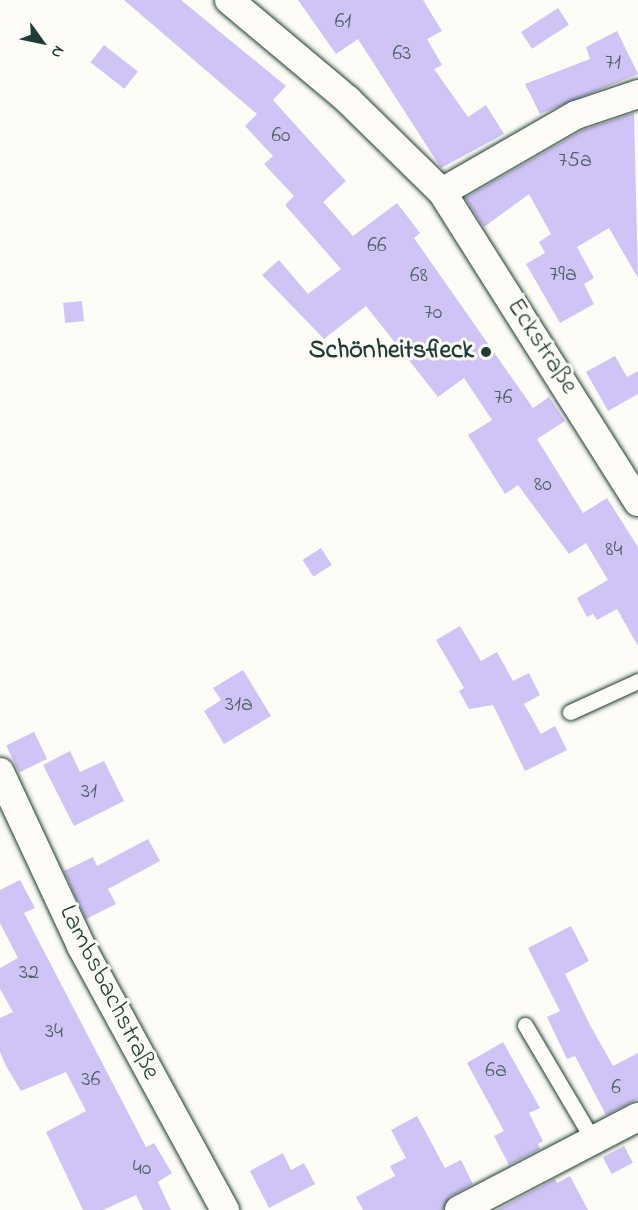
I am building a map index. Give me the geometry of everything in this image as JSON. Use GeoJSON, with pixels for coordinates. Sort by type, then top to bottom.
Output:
{"type":"FeatureCollection","features":[{"type":"Feature","properties":{"kind":"street","name":"Eckstraße"},"geometry":{"type":"LineString","coordinates":[[229,0],[348,100],[442,192],[638,502]]}},
{"type":"Feature","properties":{"kind":"street"},"geometry":{"type":"LineString","coordinates":[[442,192],[576,115],[638,94]]}},
{"type":"Feature","properties":{"kind":"street","name":"Lambsbachstraße"},"geometry":{"type":"LineString","coordinates":[[0,772],[81,946],[225,1210]]}},
{"type":"Feature","properties":{"kind":"street"},"geometry":{"type":"LineString","coordinates":[[459,1210],[638,1117]]}},
{"type":"Feature","properties":{"kind":"lane"},"geometry":{"type":"LineString","coordinates":[[570,712],[638,681]]}},
{"type":"Feature","properties":{"kind":"lane"},"geometry":{"type":"LineString","coordinates":[[525,1025],[593,1140]]}},
{"type":"Feature","properties":{"kind":"building"},"geometry":{"type":"Polygon","coordinates":[[[124,0],[181,0],[286,86],[273,100],[346,181],[323,202],[353,236],[397,203],[420,233],[414,238],[533,408],[549,397],[565,421],[537,439],[583,513],[607,498],[638,547],[638,646],[617,609],[597,620],[593,614],[587,617],[577,598],[608,580],[586,543],[569,554],[518,485],[505,494],[468,435],[492,420],[464,378],[438,397],[366,306],[324,339],[262,275],[279,260],[308,294],[341,269],[285,205],[294,196],[264,164],[273,156],[245,126],[257,114],[124,0]]]}},
{"type":"Feature","properties":{"kind":"building"},"geometry":{"type":"Polygon","coordinates":[[[298,0],[423,0],[442,31],[427,39],[442,65],[434,69],[468,117],[486,105],[504,134],[441,168],[358,39],[336,54],[298,0]]]}},
{"type":"Feature","properties":{"kind":"building"},"geometry":{"type":"Polygon","coordinates":[[[558,8],[569,25],[532,49],[521,32],[558,8]]]}},
{"type":"Feature","properties":{"kind":"building"},"geometry":{"type":"Polygon","coordinates":[[[617,31],[638,74],[540,114],[525,84],[590,59],[586,47],[617,31]]]}},
{"type":"Feature","properties":{"kind":"building"},"geometry":{"type":"Polygon","coordinates":[[[104,45],[138,71],[124,89],[90,62],[104,45]]]}},
{"type":"Feature","properties":{"kind":"building"},"geometry":{"type":"Polygon","coordinates":[[[634,113],[638,278],[609,228],[577,247],[594,278],[584,284],[594,304],[560,323],[526,264],[545,253],[539,242],[551,234],[529,194],[484,227],[465,198],[583,130],[634,113]]]}},
{"type":"Feature","properties":{"kind":"building"},"geometry":{"type":"Polygon","coordinates":[[[82,301],[84,321],[65,323],[63,303],[82,301]]]}},
{"type":"Feature","properties":{"kind":"building"},"geometry":{"type":"Polygon","coordinates":[[[615,356],[627,377],[638,371],[638,394],[608,411],[586,372],[615,356]]]}},
{"type":"Feature","properties":{"kind":"building"},"geometry":{"type":"Polygon","coordinates":[[[321,548],[332,565],[313,577],[303,560],[321,548]]]}},
{"type":"Feature","properties":{"kind":"building"},"geometry":{"type":"Polygon","coordinates":[[[460,626],[481,661],[497,652],[513,681],[529,673],[540,695],[524,704],[541,734],[555,726],[567,750],[525,771],[493,705],[469,709],[459,691],[464,688],[436,640],[460,626]]]}},
{"type":"Feature","properties":{"kind":"building"},"geometry":{"type":"Polygon","coordinates":[[[243,670],[271,716],[224,744],[204,711],[221,700],[213,688],[243,670]]]}},
{"type":"Feature","properties":{"kind":"building"},"geometry":{"type":"Polygon","coordinates":[[[34,732],[47,759],[19,773],[6,746],[34,732]]]}},
{"type":"Feature","properties":{"kind":"building"},"geometry":{"type":"Polygon","coordinates":[[[70,751],[80,772],[104,761],[124,801],[74,826],[43,765],[70,751]]]}},
{"type":"Feature","properties":{"kind":"building"},"geometry":{"type":"Polygon","coordinates":[[[148,839],[160,861],[108,889],[116,904],[86,919],[64,871],[93,857],[97,866],[148,839]]]}},
{"type":"Feature","properties":{"kind":"building"},"geometry":{"type":"Polygon","coordinates":[[[20,880],[35,908],[24,913],[146,1147],[154,1143],[172,1173],[158,1182],[171,1210],[143,1210],[136,1195],[103,1210],[83,1210],[46,1132],[86,1111],[66,1072],[21,1091],[6,1066],[0,1052],[0,1018],[13,1012],[0,989],[0,968],[18,958],[0,923],[0,890],[20,880]]]}},
{"type":"Feature","properties":{"kind":"building"},"geometry":{"type":"Polygon","coordinates":[[[571,926],[589,961],[565,974],[590,1025],[613,1066],[638,1053],[638,1099],[606,1115],[575,1056],[567,1059],[547,1017],[560,1011],[528,948],[571,926]]]}},
{"type":"Feature","properties":{"kind":"building"},"geometry":{"type":"Polygon","coordinates":[[[503,1042],[540,1108],[529,1113],[543,1141],[538,1144],[540,1149],[509,1165],[494,1136],[504,1131],[467,1063],[503,1042]]]}},
{"type":"Feature","properties":{"kind":"building"},"geometry":{"type":"Polygon","coordinates":[[[417,1116],[445,1168],[461,1160],[473,1184],[451,1196],[443,1210],[363,1210],[356,1197],[395,1176],[390,1166],[406,1158],[391,1130],[417,1116]]]}},
{"type":"Feature","properties":{"kind":"building"},"geometry":{"type":"Polygon","coordinates":[[[624,1146],[633,1163],[612,1174],[603,1157],[624,1146]]]}},
{"type":"Feature","properties":{"kind":"building"},"geometry":{"type":"Polygon","coordinates":[[[283,1153],[291,1170],[304,1163],[315,1184],[269,1208],[250,1171],[283,1153]]]}},
{"type":"Feature","properties":{"kind":"building"},"geometry":{"type":"Polygon","coordinates":[[[570,1176],[588,1210],[497,1210],[555,1179],[557,1183],[570,1176]]]}},
{"type":"Feature","properties":{"kind":"place","name":"Schönheitsfleck"},"geometry":{"type":"Point","coordinates":[486,352]}}]}
